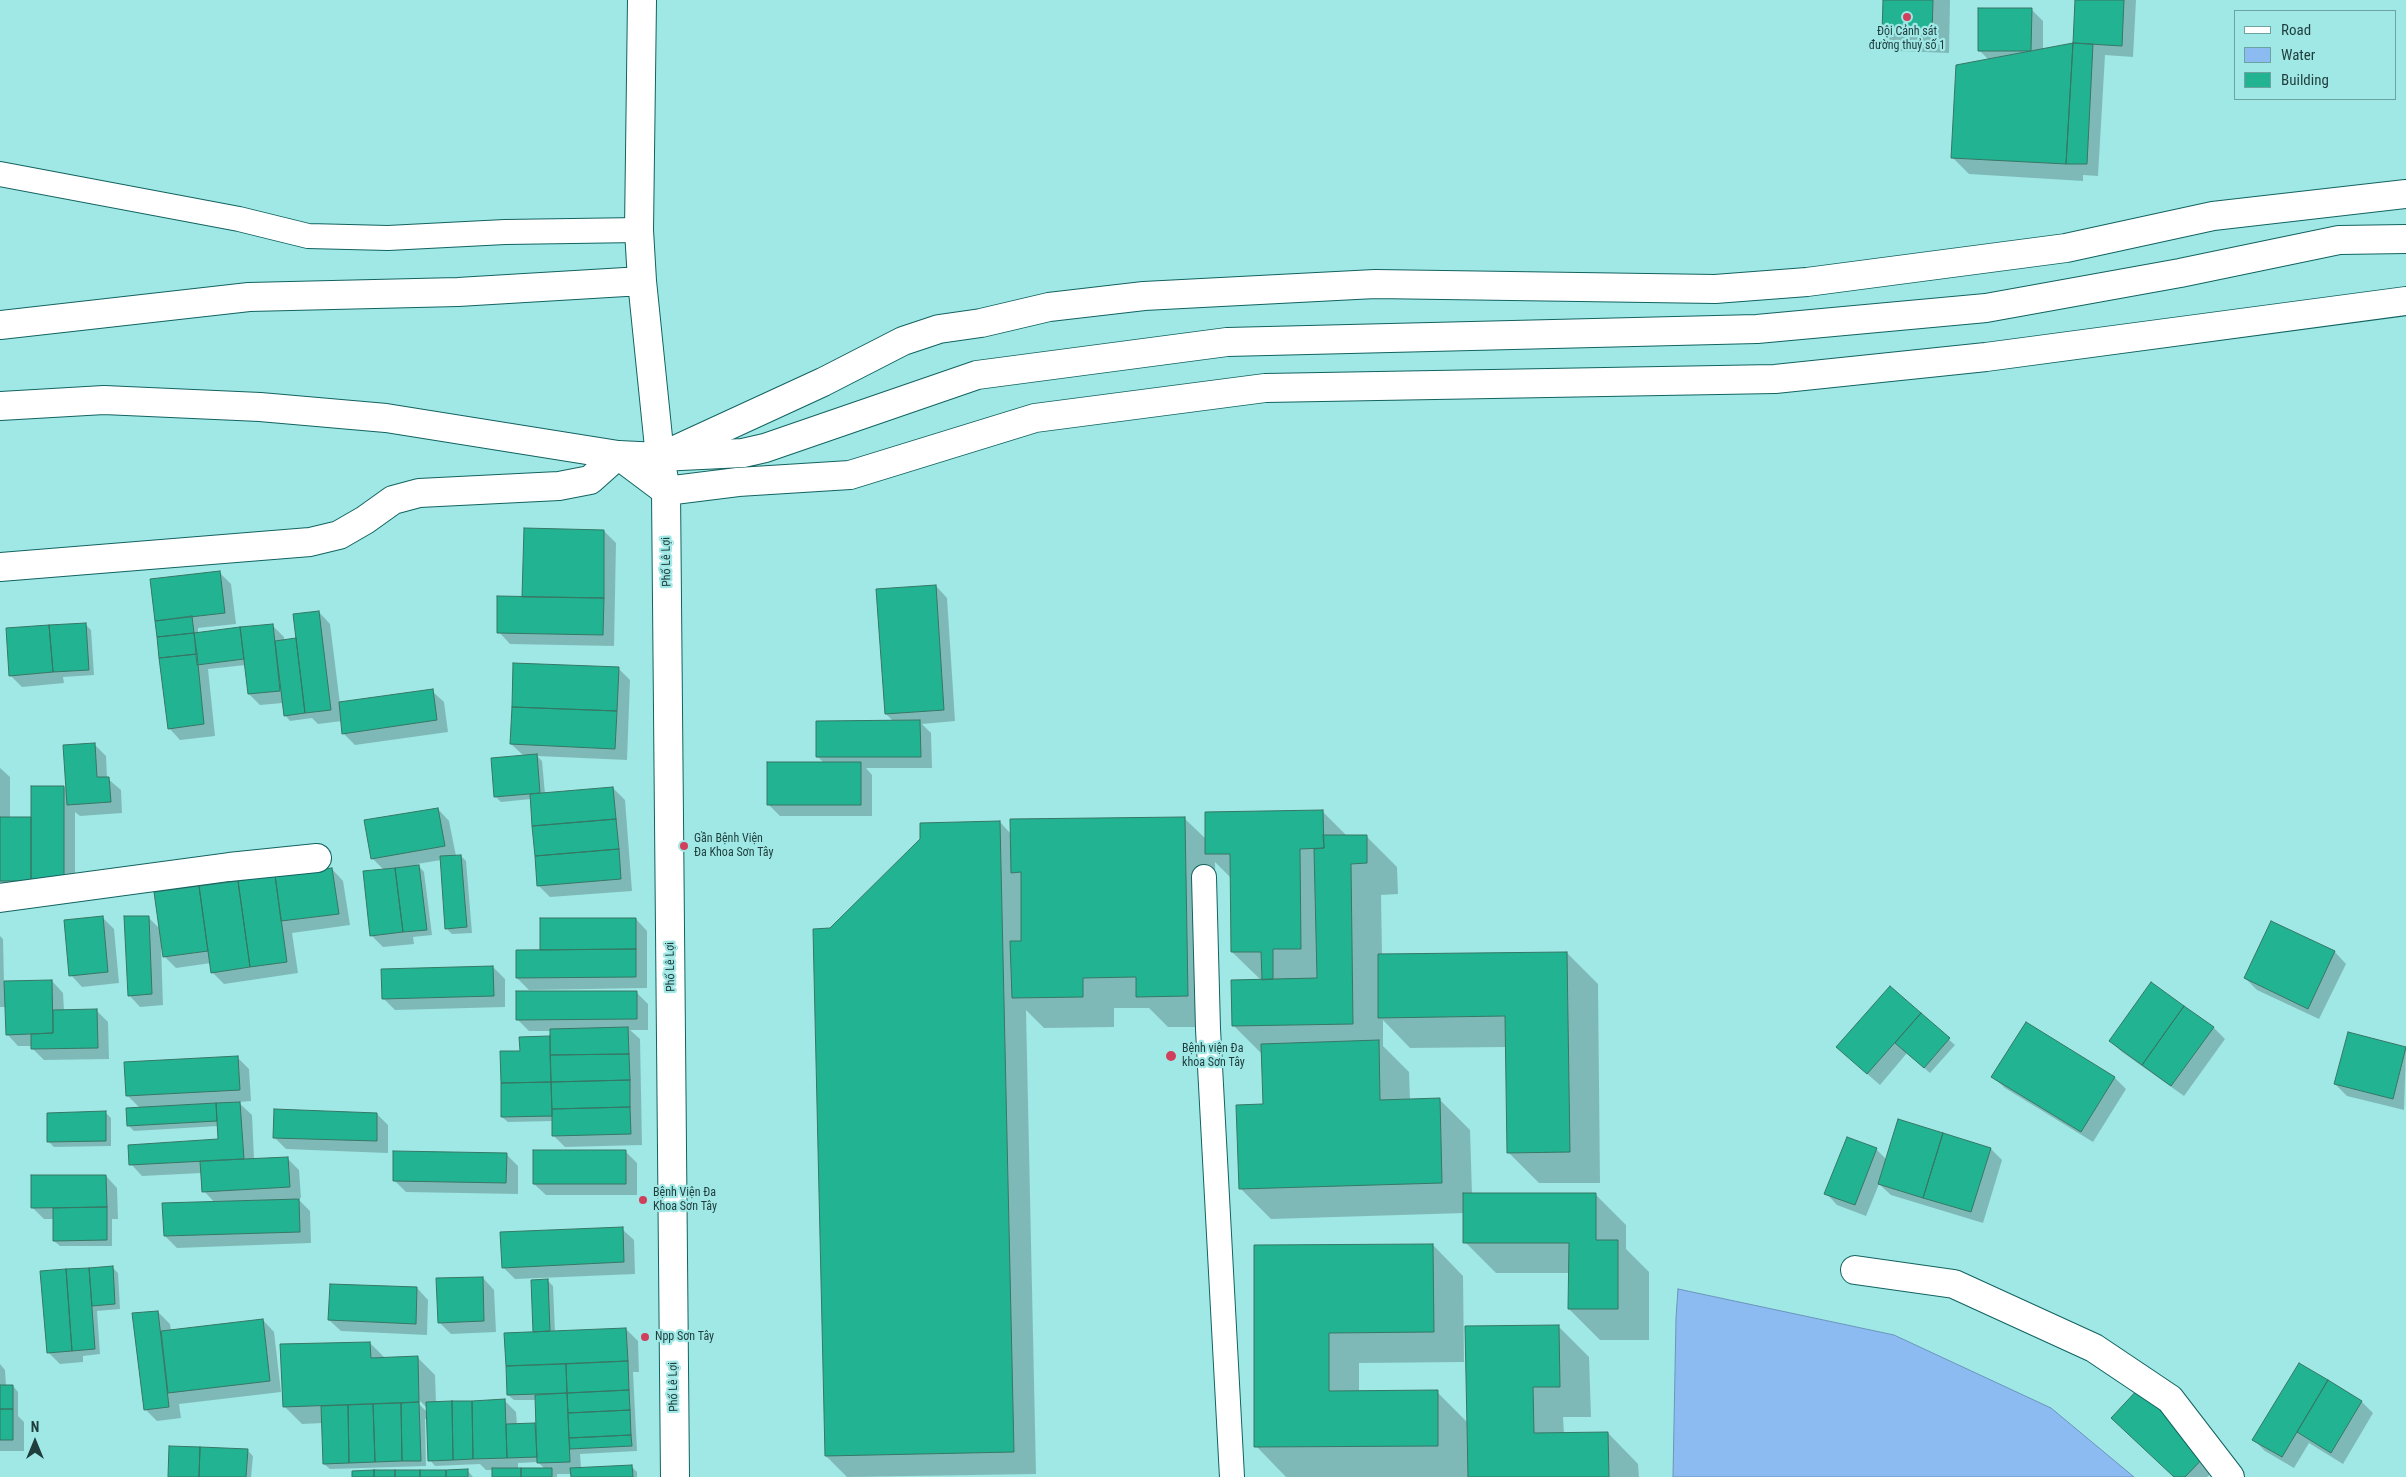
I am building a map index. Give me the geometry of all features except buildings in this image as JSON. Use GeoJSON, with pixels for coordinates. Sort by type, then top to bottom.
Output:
{"type":"FeatureCollection","features":[{"type":"Feature","properties":{"kind":"main road","name":"Phố Lê Lợi"},"geometry":{"type":"LineString","coordinates":[[642,0],[639,230],[642,281],[660,457],[666,491],[675,1477]]}},
{"type":"Feature","properties":{"kind":"main road"},"geometry":{"type":"LineString","coordinates":[[660,457],[823,382],[903,341],[939,329],[981,323],[1049,307],[1144,296],[1375,284],[1714,289],[1807,282],[2066,248],[2213,216],[2406,194]]}},
{"type":"Feature","properties":{"kind":"main road"},"geometry":{"type":"LineString","coordinates":[[0,406],[104,400],[260,407],[386,418],[618,455],[660,457],[754,451],[977,375],[1227,342],[1757,329],[1986,308],[2180,273],[2339,240],[2406,240]]}},
{"type":"Feature","properties":{"kind":"main road"},"geometry":{"type":"LineString","coordinates":[[0,325],[250,297],[458,292],[642,281]]}},
{"type":"Feature","properties":{"kind":"main road"},"geometry":{"type":"LineString","coordinates":[[618,455],[666,491],[738,482],[850,475],[1035,418],[1265,388],[1775,379],[1986,357],[2406,301]]}},
{"type":"Feature","properties":{"kind":"main road"},"geometry":{"type":"LineString","coordinates":[[0,567],[310,542],[338,535],[365,520],[393,500],[419,493],[566,484],[590,480],[618,455]]}},
{"type":"Feature","properties":{"kind":"main road"},"geometry":{"type":"LineString","coordinates":[[0,898],[230,867],[317,858]]}},
{"type":"Feature","properties":{"kind":"main road"},"geometry":{"type":"LineString","coordinates":[[1855,1270],[1954,1284],[2094,1348],[2170,1399],[2230,1477]]}},
{"type":"Feature","properties":{"kind":"lane"},"geometry":{"type":"LineString","coordinates":[[0,174],[238,219],[308,236],[388,238],[505,232],[639,230]]}},
{"type":"Feature","properties":{"kind":"lane"},"geometry":{"type":"LineString","coordinates":[[1204,876],[1208,1029],[1232,1477]]}},
{"type":"Feature","properties":{"kind":"water"},"geometry":{"type":"Polygon","coordinates":[[[1678,1289],[1894,1335],[2051,1408],[2134,1477],[1673,1477],[1678,1289]]]}},
{"type":"Feature","properties":{"kind":"place","name":"Đội Cảnh sát đường thuỷ số 1"},"geometry":{"type":"Point","coordinates":[1907,17]}},
{"type":"Feature","properties":{"kind":"place","name":"Gần Bệnh Viện Đa Khoa Sơn Tây"},"geometry":{"type":"Point","coordinates":[684,846]}},
{"type":"Feature","properties":{"kind":"place","name":"Bệnh viện Đa khoa Sơn Tây"},"geometry":{"type":"Point","coordinates":[1171,1056]}},
{"type":"Feature","properties":{"kind":"place","name":"Bệnh Viện Đa Khoa Sơn Tây"},"geometry":{"type":"Point","coordinates":[643,1200]}},
{"type":"Feature","properties":{"kind":"place","name":"Npp Sơn Tây"},"geometry":{"type":"Point","coordinates":[645,1337]}}]}
